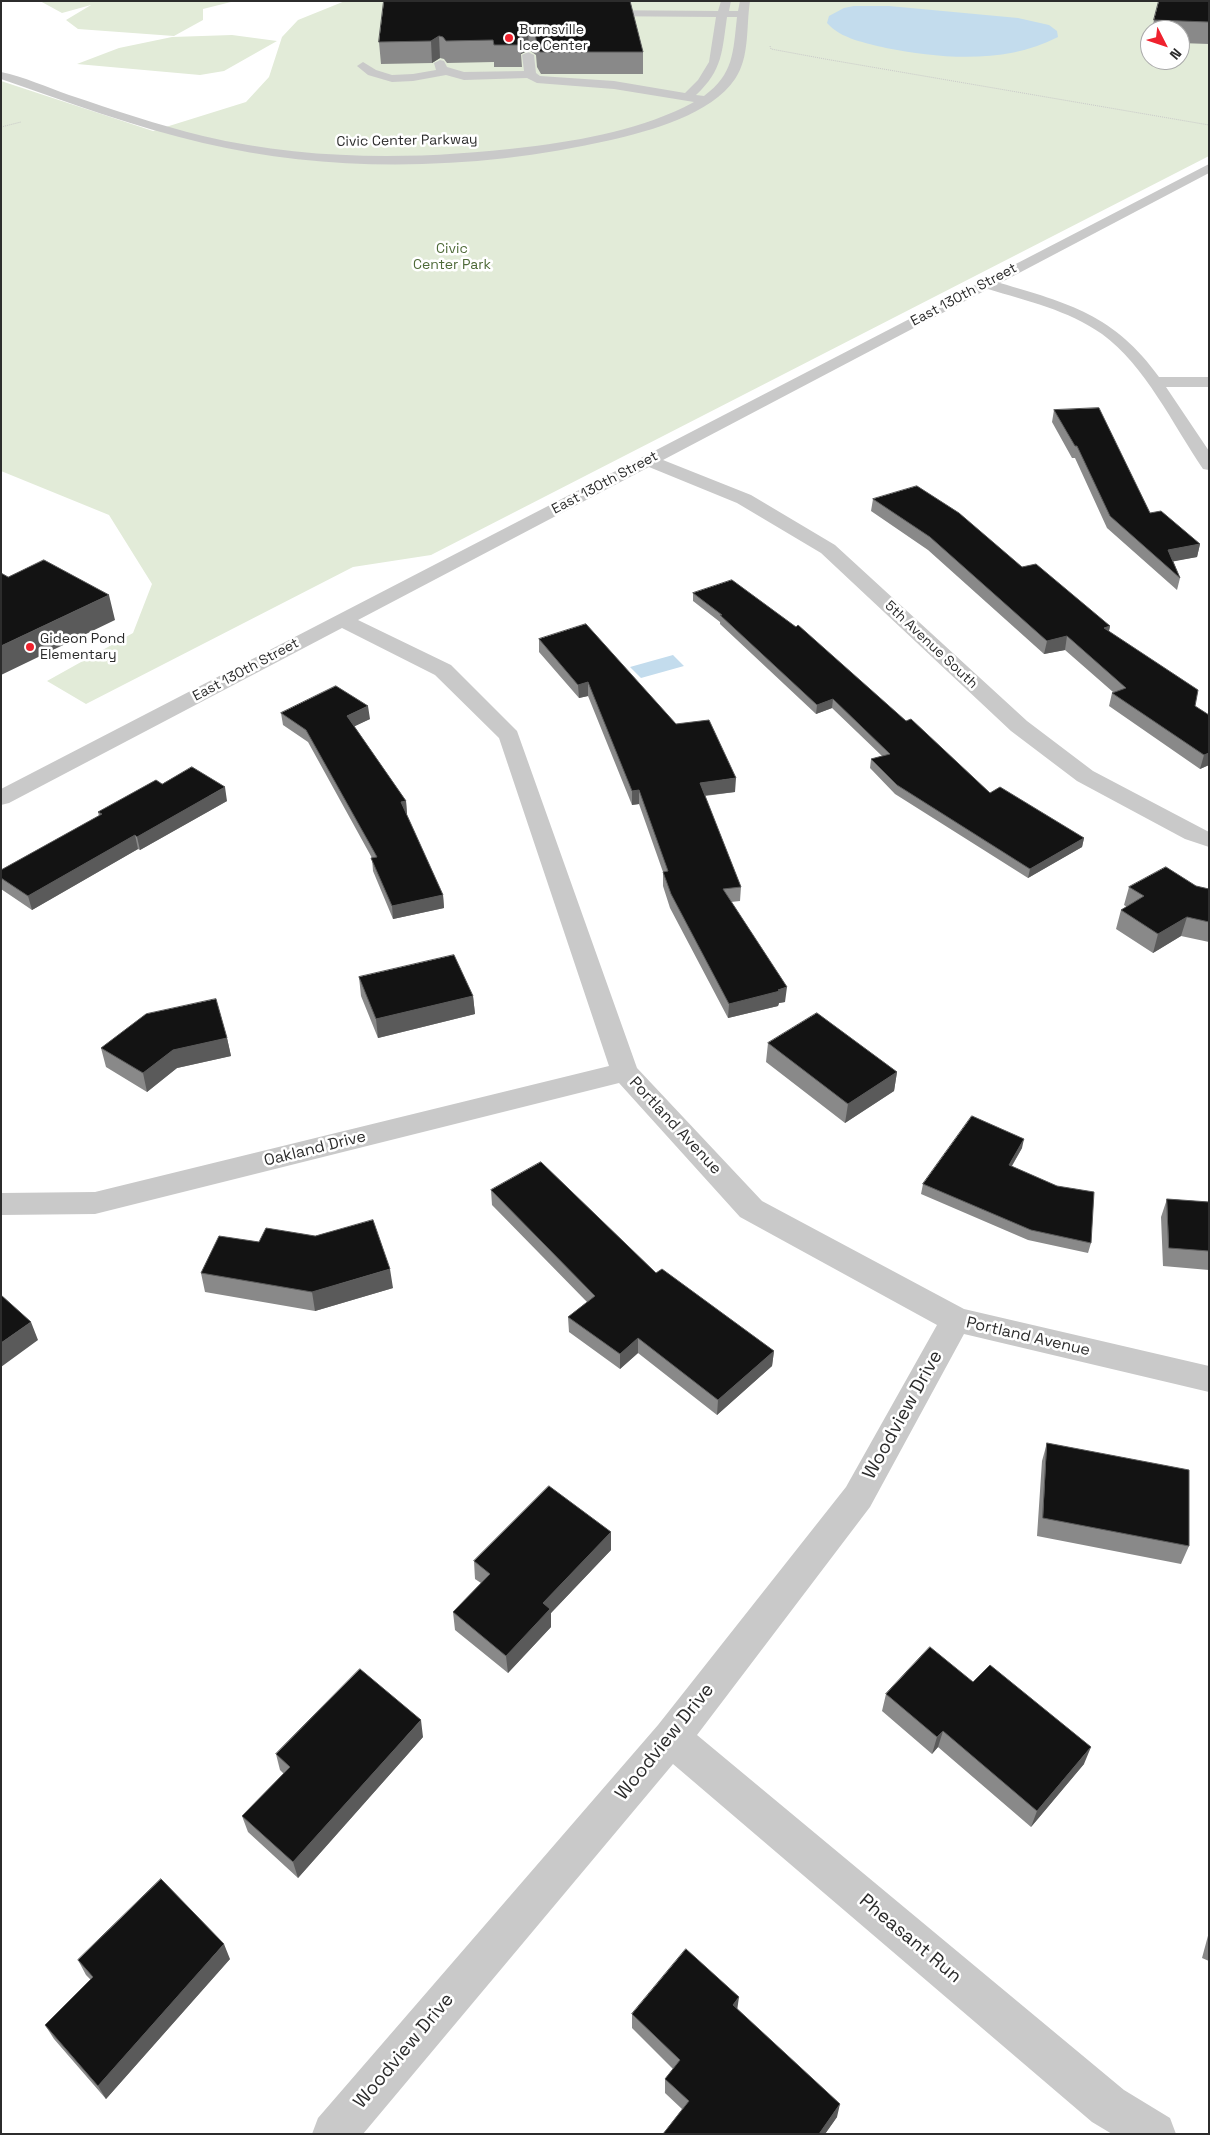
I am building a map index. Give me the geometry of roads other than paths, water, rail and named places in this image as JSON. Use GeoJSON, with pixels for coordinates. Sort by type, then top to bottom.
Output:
{"type":"FeatureCollection","features":[{"type":"Feature","properties":{"kind":"street"},"geometry":{"type":"LineString","coordinates":[[575,1],[567,5],[567,8],[588,13],[724,14],[742,16]]}},
{"type":"Feature","properties":{"kind":"street"},"geometry":{"type":"LineString","coordinates":[[726,1],[745,2]]}},
{"type":"Feature","properties":{"kind":"street","name":"Civic Center Parkway"},"geometry":{"type":"LineString","coordinates":[[1,65],[214,132],[267,143],[335,150],[439,150],[545,140],[592,131],[636,119],[686,96],[700,86],[714,68],[726,1]]}},
{"type":"Feature","properties":{"kind":"street","name":"Civic Center Parkway"},"geometry":{"type":"LineString","coordinates":[[1,75],[152,125],[206,140],[279,153],[355,158],[441,158],[503,153],[555,146],[631,131],[669,118],[706,100],[720,88],[734,69],[745,2]]}},
{"type":"Feature","properties":{"kind":"street"},"geometry":{"type":"LineString","coordinates":[[528,55],[530,74],[533,78],[614,85],[706,100]]}},
{"type":"Feature","properties":{"kind":"street"},"geometry":{"type":"LineString","coordinates":[[363,66],[376,75],[389,78],[408,78],[442,67],[472,76],[530,74]]}},
{"type":"Feature","properties":{"kind":"street","name":"East 130th Street"},"geometry":{"type":"LineString","coordinates":[[1,798],[1209,168]]}},
{"type":"Feature","properties":{"kind":"street"},"geometry":{"type":"LineString","coordinates":[[986,284],[1046,302],[1076,314],[1122,342],[1154,382],[1209,465]]}},
{"type":"Feature","properties":{"kind":"street"},"geometry":{"type":"LineString","coordinates":[[1154,382],[1209,382]]}},
{"type":"Feature","properties":{"kind":"street","name":"5th Avenue South"},"geometry":{"type":"LineString","coordinates":[[648,460],[744,499],[828,548],[1019,726],[1085,776],[1193,834],[1209,840]]}},
{"type":"Feature","properties":{"kind":"street","name":"Portland Avenue"},"geometry":{"type":"LineString","coordinates":[[342,620],[443,670],[509,736],[625,1072],[751,1209],[956,1320],[1209,1379]]}},
{"type":"Feature","properties":{"kind":"street","name":"Oakland Drive"},"geometry":{"type":"LineString","coordinates":[[1,1204],[95,1203],[625,1072]]}},
{"type":"Feature","properties":{"kind":"street","name":"Woodview Drive"},"geometry":{"type":"LineString","coordinates":[[334,2134],[671,1738],[858,1497],[956,1320]]}},
{"type":"Feature","properties":{"kind":"street","name":"Pheasant Run"},"geometry":{"type":"LineString","coordinates":[[671,1738],[1108,2106],[1154,2134]]}},
{"type":"Feature","properties":{"kind":"water"},"geometry":{"type":"Polygon","coordinates":[[[854,6],[889,6],[1018,18],[1049,25],[1057,31],[1058,37],[1038,46],[1017,52],[995,55],[974,57],[907,52],[854,40],[839,33],[827,23],[829,16],[844,8],[854,6]]]}},
{"type":"Feature","properties":{"kind":"water"},"geometry":{"type":"Polygon","coordinates":[[[673,655],[684,666],[641,678],[630,667],[673,655]]]}},
{"type":"Feature","properties":{"kind":"place","name":"Burnsville Ice Center"},"geometry":{"type":"Point","coordinates":[509,38]}},
{"type":"Feature","properties":{"kind":"place","name":"Gideon Pond Elementary"},"geometry":{"type":"Point","coordinates":[30,647]}},
{"type":"Feature","properties":{"kind":"park label","name":"Civic Center Park"},"geometry":{"type":"Point","coordinates":[452,258]}}]}
